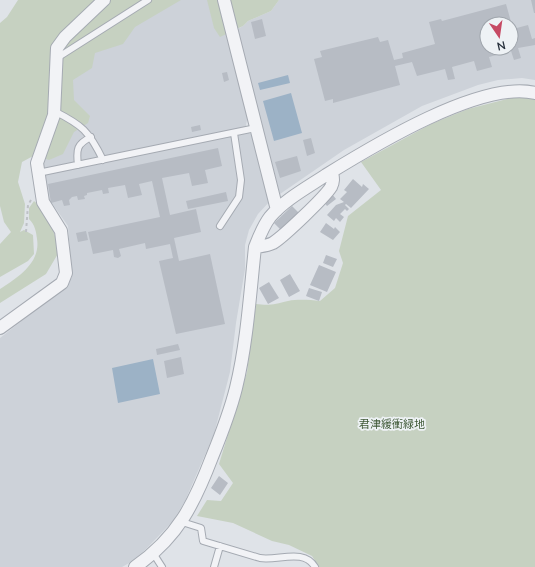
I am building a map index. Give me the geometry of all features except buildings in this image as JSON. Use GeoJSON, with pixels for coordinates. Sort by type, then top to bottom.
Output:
{"type":"FeatureCollection","features":[{"type":"Feature","properties":{"kind":"street"},"geometry":{"type":"LineString","coordinates":[[0,328],[62,283],[66,273],[61,231],[41,198],[37,163],[54,111],[57,48],[65,37],[104,0]]}},
{"type":"Feature","properties":{"kind":"street"},"geometry":{"type":"LineString","coordinates":[[224,0],[277,210]]}},
{"type":"Feature","properties":{"kind":"street"},"geometry":{"type":"LineString","coordinates":[[135,567],[153,552],[182,522],[201,486],[236,389],[242,354],[255,247],[260,233],[270,217],[277,210],[332,172],[388,138],[420,122],[476,100],[500,93],[523,90],[535,93]]}},
{"type":"Feature","properties":{"kind":"street"},"geometry":{"type":"LineString","coordinates":[[255,247],[272,243],[312,207],[331,187],[334,180],[332,172]]}},
{"type":"Feature","properties":{"kind":"lane"},"geometry":{"type":"LineString","coordinates":[[57,58],[148,0]]}},
{"type":"Feature","properties":{"kind":"lane"},"geometry":{"type":"LineString","coordinates":[[54,111],[73,120],[91,137],[103,160]]}},
{"type":"Feature","properties":{"kind":"lane"},"geometry":{"type":"LineString","coordinates":[[38,173],[256,128]]}},
{"type":"Feature","properties":{"kind":"lane"},"geometry":{"type":"LineString","coordinates":[[220,226],[239,197],[241,180],[234,133]]}},
{"type":"Feature","properties":{"kind":"lane"},"geometry":{"type":"LineString","coordinates":[[78,165],[79,145],[81,142],[91,137]]}},
{"type":"Feature","properties":{"kind":"lane"},"geometry":{"type":"LineString","coordinates":[[182,522],[200,528],[203,541],[269,560],[299,556],[310,561],[315,567]]}},
{"type":"Feature","properties":{"kind":"lane"},"geometry":{"type":"LineString","coordinates":[[214,567],[220,546]]}},
{"type":"Feature","properties":{"kind":"lane"},"geometry":{"type":"LineString","coordinates":[[153,552],[162,567]]}},
{"type":"Feature","properties":{"kind":"path"},"geometry":{"type":"LineString","coordinates":[[26,232],[28,205],[31,200],[41,198]]}},
{"type":"Feature","properties":{"kind":"shaded area"},"geometry":{"type":"Polygon","coordinates":[[[157,0],[221,0],[248,115],[246,125],[248,132],[252,135],[260,170],[270,201],[258,214],[249,230],[245,245],[245,269],[230,372],[214,434],[185,501],[173,521],[131,562],[122,567],[0,567],[0,338],[67,285],[72,277],[68,226],[49,199],[37,149],[59,80],[157,0]]]}},
{"type":"Feature","properties":{"kind":"shaded area"},"geometry":{"type":"Polygon","coordinates":[[[279,0],[535,0],[535,80],[522,78],[498,80],[478,85],[422,106],[344,150],[280,194],[236,30],[248,21],[271,11],[279,0]]]}},
{"type":"Feature","properties":{"kind":"green space"},"geometry":{"type":"Polygon","coordinates":[[[18,0],[181,0],[135,27],[123,44],[95,53],[92,68],[73,80],[74,100],[90,116],[88,123],[74,132],[63,154],[49,160],[35,155],[22,162],[18,182],[25,204],[24,223],[20,232],[24,230],[33,235],[34,254],[28,261],[0,277],[0,244],[11,232],[4,222],[0,206],[0,23],[7,17],[18,0]]]}},
{"type":"Feature","properties":{"kind":"green space"},"geometry":{"type":"Polygon","coordinates":[[[207,0],[279,0],[271,11],[248,21],[243,26],[220,37],[214,28],[207,0]]]}},
{"type":"Feature","properties":{"kind":"green space","name":"君津緩衝緑地"},"geometry":{"type":"Polygon","coordinates":[[[511,98],[535,98],[535,567],[319,567],[312,556],[289,545],[272,541],[233,523],[197,516],[207,500],[221,501],[233,483],[219,464],[247,372],[256,304],[265,305],[296,300],[320,301],[335,288],[343,263],[339,251],[348,216],[381,190],[361,162],[431,124],[468,109],[511,98]]]}},
{"type":"Feature","properties":{"kind":"green space"},"geometry":{"type":"Polygon","coordinates":[[[34,201],[44,211],[51,224],[59,252],[46,274],[0,303],[0,289],[20,275],[32,262],[35,255],[37,248],[36,233],[34,226],[29,219],[29,208],[34,201]]]}},
{"type":"Feature","properties":{"kind":"water"},"geometry":{"type":"Polygon","coordinates":[[[288,75],[290,83],[260,90],[258,83],[288,75]]]}},
{"type":"Feature","properties":{"kind":"water"},"geometry":{"type":"Polygon","coordinates":[[[291,93],[302,133],[274,141],[263,101],[291,93]]]}},
{"type":"Feature","properties":{"kind":"water"},"geometry":{"type":"Polygon","coordinates":[[[153,359],[160,394],[118,403],[112,368],[153,359]]]}}]}
